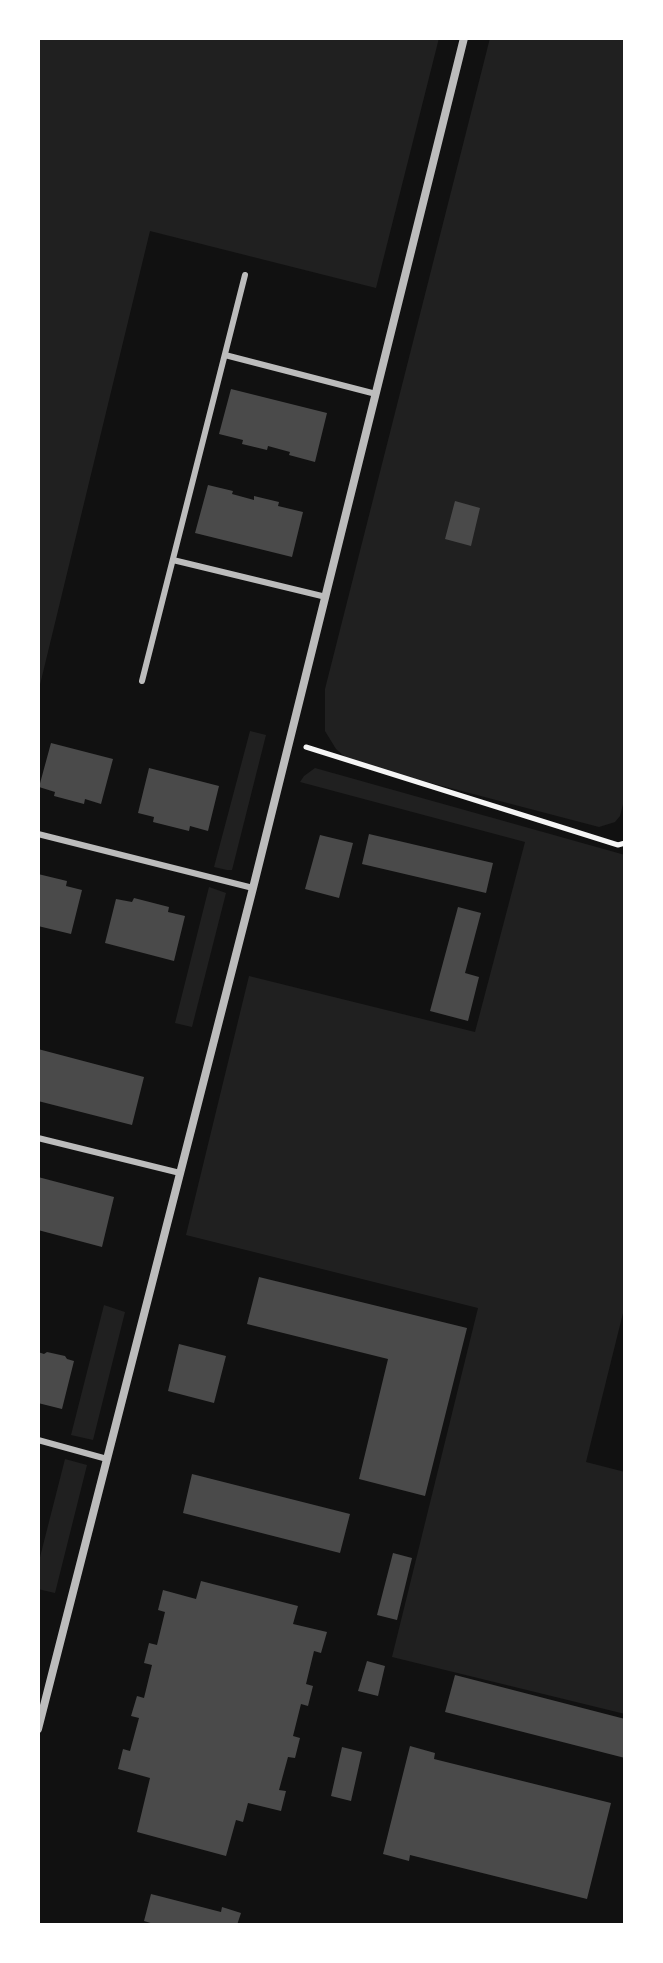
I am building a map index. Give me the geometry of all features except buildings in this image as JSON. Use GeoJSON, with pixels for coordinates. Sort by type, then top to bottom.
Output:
{"type":"FeatureCollection","features":[{"type":"Feature","properties":{"kind":"street"},"geometry":{"type":"LineString","coordinates":[[38,1729],[253,888],[464,38]]}},
{"type":"Feature","properties":{"kind":"lane"},"geometry":{"type":"LineString","coordinates":[[142,681],[245,275]]}},
{"type":"Feature","properties":{"kind":"lane"},"geometry":{"type":"LineString","coordinates":[[225,355],[376,394]]}},
{"type":"Feature","properties":{"kind":"lane"},"geometry":{"type":"LineString","coordinates":[[173,560],[326,597]]}},
{"type":"Feature","properties":{"kind":"lane"},"geometry":{"type":"LineString","coordinates":[[38,834],[253,888]]}},
{"type":"Feature","properties":{"kind":"lane"},"geometry":{"type":"LineString","coordinates":[[38,1138],[180,1173]]}},
{"type":"Feature","properties":{"kind":"lane"},"geometry":{"type":"LineString","coordinates":[[38,1440],[107,1459]]}},
{"type":"Feature","properties":{"kind":"path"},"geometry":{"type":"LineString","coordinates":[[289,743],[618,845],[625,843]]}},
{"type":"Feature","properties":{"kind":"shaded area"},"geometry":{"type":"Polygon","coordinates":[[[38,38],[439,38],[376,288],[150,231],[38,693],[38,38]]]}},
{"type":"Feature","properties":{"kind":"shaded area"},"geometry":{"type":"Polygon","coordinates":[[[490,38],[625,38],[625,796],[620,816],[615,822],[599,827],[351,762],[336,749],[325,731],[325,689],[490,38]]]}},
{"type":"Feature","properties":{"kind":"shaded area"},"geometry":{"type":"Polygon","coordinates":[[[250,731],[266,735],[232,870],[227,870],[214,867],[250,731]]]}},
{"type":"Feature","properties":{"kind":"shaded area"},"geometry":{"type":"Polygon","coordinates":[[[315,768],[625,855],[625,1305],[586,1462],[625,1472],[625,1714],[392,1657],[478,1308],[186,1235],[249,976],[475,1032],[525,842],[300,782],[315,768]]]}},
{"type":"Feature","properties":{"kind":"shaded area"},"geometry":{"type":"Polygon","coordinates":[[[209,887],[226,893],[192,1027],[175,1023],[209,887]]]}},
{"type":"Feature","properties":{"kind":"shaded area"},"geometry":{"type":"Polygon","coordinates":[[[104,1305],[125,1312],[93,1440],[71,1435],[104,1305]]]}},
{"type":"Feature","properties":{"kind":"shaded area"},"geometry":{"type":"Polygon","coordinates":[[[65,1459],[87,1465],[55,1593],[38,1589],[38,1565],[65,1459]]]}}]}
